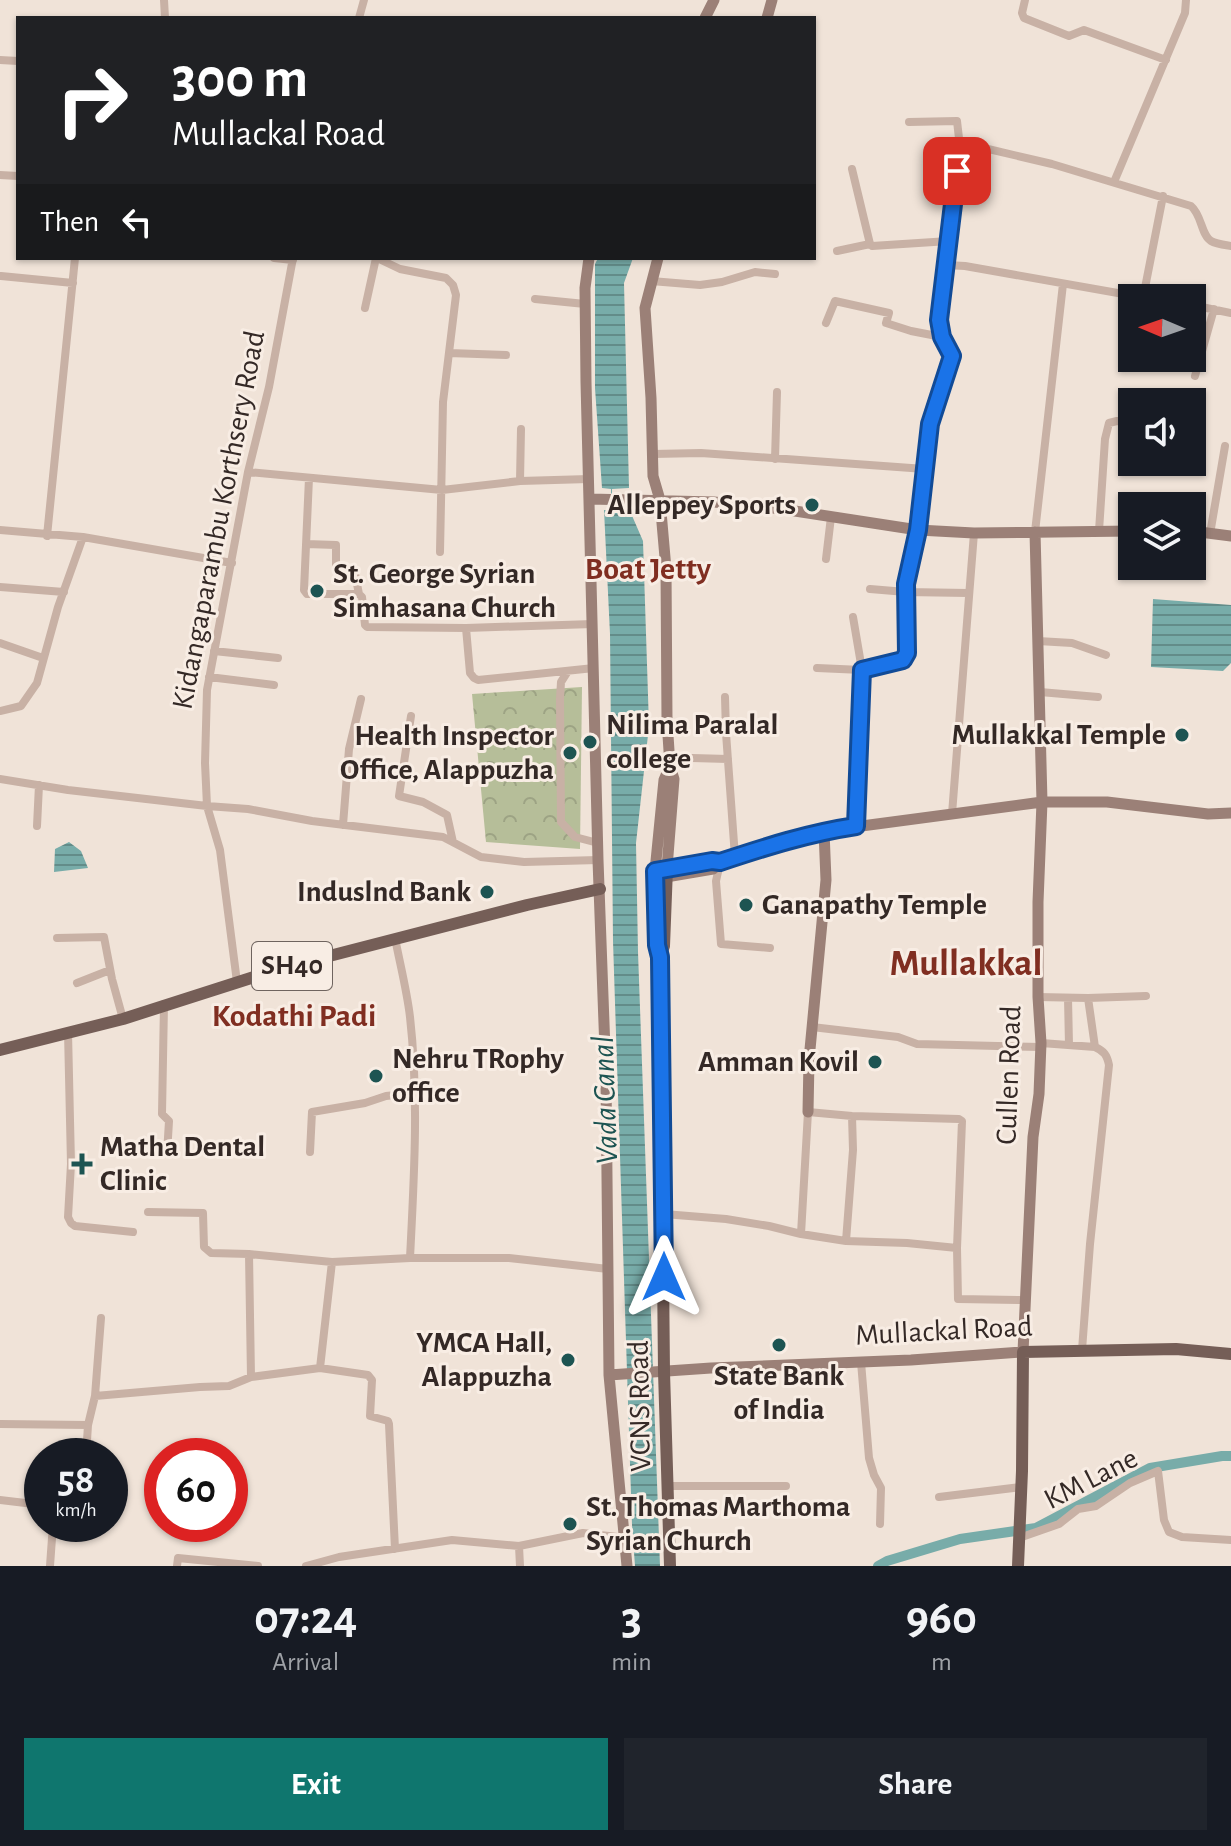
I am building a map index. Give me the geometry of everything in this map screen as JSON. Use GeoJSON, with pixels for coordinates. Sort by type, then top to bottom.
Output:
{"type":"FeatureCollection","features":[{"type":"Feature","properties":{"kind":"main road"},"geometry":{"type":"LineString","coordinates":[[589,260],[585,304],[606,1078],[608,1269],[627,1566]]}},
{"type":"Feature","properties":{"kind":"main road"},"geometry":{"type":"LineString","coordinates":[[657,260],[645,308],[653,476],[660,500],[666,569],[670,766],[664,780],[661,874],[712,861],[720,862],[824,831],[1042,802],[1107,802],[1208,814],[1231,813]]}},
{"type":"Feature","properties":{"kind":"main road"},"geometry":{"type":"LineString","coordinates":[[590,499],[714,502],[918,530],[974,533],[1118,531]]}},
{"type":"Feature","properties":{"kind":"main road","name":"Cullen Road"},"geometry":{"type":"LineString","coordinates":[[1018,1566],[1024,1300],[1041,1045],[1038,902],[1042,802],[1035,532]]}},
{"type":"Feature","properties":{"kind":"main road"},"geometry":{"type":"LineString","coordinates":[[1206,533],[1231,536]]}},
{"type":"Feature","properties":{"kind":"main road"},"geometry":{"type":"LineString","coordinates":[[808,1112],[812,1027],[826,880],[824,831]]}},
{"type":"Feature","properties":{"kind":"main road","name":"VCNS Road"},"geometry":{"type":"LineString","coordinates":[[661,874],[657,945],[660,957],[664,1214],[662,1372],[670,1566]]}},
{"type":"Feature","properties":{"kind":"main road","name":"SH40"},"geometry":{"type":"LineString","coordinates":[[0,1050],[123,1019],[237,982],[395,938],[600,889]]}},
{"type":"Feature","properties":{"kind":"main road","name":"Mullackal Road"},"geometry":{"type":"LineString","coordinates":[[613,1374],[1082,1350],[1176,1349],[1231,1354]]}},
{"type":"Feature","properties":{"kind":"street"},"geometry":{"type":"LineString","coordinates":[[1025,0],[1024,18],[1069,36],[1084,30],[1166,60]]}},
{"type":"Feature","properties":{"kind":"street"},"geometry":{"type":"LineString","coordinates":[[1114,182],[1185,13],[1186,0]]}},
{"type":"Feature","properties":{"kind":"street"},"geometry":{"type":"LineString","coordinates":[[817,668],[862,670],[906,657],[906,584],[918,530],[930,424],[952,356],[942,337],[939,320],[960,147],[957,121],[909,122]]}},
{"type":"Feature","properties":{"kind":"street"},"geometry":{"type":"LineString","coordinates":[[960,147],[967,144],[1052,164],[1191,206],[1198,212],[1207,237],[1231,246]]}},
{"type":"Feature","properties":{"kind":"street"},"geometry":{"type":"LineString","coordinates":[[852,169],[870,244]]}},
{"type":"Feature","properties":{"kind":"street"},"geometry":{"type":"LineString","coordinates":[[1147,284],[1163,196]]}},
{"type":"Feature","properties":{"kind":"street"},"geometry":{"type":"LineString","coordinates":[[837,251],[870,244],[875,247],[949,241]]}},
{"type":"Feature","properties":{"kind":"street"},"geometry":{"type":"LineString","coordinates":[[47,536],[75,260]]}},
{"type":"Feature","properties":{"kind":"street","name":"Kidangaparambu Korthsery Road"},"geometry":{"type":"LineString","coordinates":[[237,982],[220,850],[207,806],[205,725],[209,677],[293,260]]}},
{"type":"Feature","properties":{"kind":"street"},"geometry":{"type":"LineString","coordinates":[[365,308],[376,260]]}},
{"type":"Feature","properties":{"kind":"street"},"geometry":{"type":"LineString","coordinates":[[390,261],[400,269],[446,278],[453,285],[456,295],[443,402],[440,552]]}},
{"type":"Feature","properties":{"kind":"street"},"geometry":{"type":"LineString","coordinates":[[946,265],[1118,294]]}},
{"type":"Feature","properties":{"kind":"street"},"geometry":{"type":"LineString","coordinates":[[651,281],[700,285],[755,272],[775,274]]}},
{"type":"Feature","properties":{"kind":"street"},"geometry":{"type":"LineString","coordinates":[[1,276],[73,283]]}},
{"type":"Feature","properties":{"kind":"street"},"geometry":{"type":"LineString","coordinates":[[1035,532],[1063,284]]}},
{"type":"Feature","properties":{"kind":"street"},"geometry":{"type":"LineString","coordinates":[[535,299],[585,304]]}},
{"type":"Feature","properties":{"kind":"street"},"geometry":{"type":"LineString","coordinates":[[826,323],[835,301],[889,313],[886,323],[942,337]]}},
{"type":"Feature","properties":{"kind":"street"},"geometry":{"type":"LineString","coordinates":[[1206,308],[1231,313]]}},
{"type":"Feature","properties":{"kind":"street"},"geometry":{"type":"LineString","coordinates":[[1195,376],[1214,309]]}},
{"type":"Feature","properties":{"kind":"street"},"geometry":{"type":"LineString","coordinates":[[449,353],[506,355]]}},
{"type":"Feature","properties":{"kind":"street"},"geometry":{"type":"LineString","coordinates":[[775,459],[777,392]]}},
{"type":"Feature","properties":{"kind":"street"},"geometry":{"type":"LineString","coordinates":[[1099,531],[1105,439],[1109,423],[1118,421]]}},
{"type":"Feature","properties":{"kind":"street"},"geometry":{"type":"LineString","coordinates":[[520,481],[521,429]]}},
{"type":"Feature","properties":{"kind":"street"},"geometry":{"type":"LineString","coordinates":[[1210,534],[1225,446]]}},
{"type":"Feature","properties":{"kind":"street"},"geometry":{"type":"LineString","coordinates":[[653,454],[701,453],[925,469]]}},
{"type":"Feature","properties":{"kind":"street"},"geometry":{"type":"LineString","coordinates":[[248,472],[442,490],[520,481],[589,479]]}},
{"type":"Feature","properties":{"kind":"street"},"geometry":{"type":"LineString","coordinates":[[309,478],[305,592],[359,594]]}},
{"type":"Feature","properties":{"kind":"street"},"geometry":{"type":"LineString","coordinates":[[826,559],[831,517]]}},
{"type":"Feature","properties":{"kind":"street"},"geometry":{"type":"LineString","coordinates":[[0,530],[83,537],[232,563]]}},
{"type":"Feature","properties":{"kind":"street"},"geometry":{"type":"LineString","coordinates":[[952,814],[974,533]]}},
{"type":"Feature","properties":{"kind":"street"},"geometry":{"type":"LineString","coordinates":[[0,711],[21,706],[37,683],[83,537]]}},
{"type":"Feature","properties":{"kind":"street"},"geometry":{"type":"LineString","coordinates":[[306,544],[336,545],[336,569],[355,574],[362,597],[365,625],[371,628],[593,624]]}},
{"type":"Feature","properties":{"kind":"street"},"geometry":{"type":"LineString","coordinates":[[0,587],[64,592]]}},
{"type":"Feature","properties":{"kind":"street"},"geometry":{"type":"LineString","coordinates":[[870,589],[968,593]]}},
{"type":"Feature","properties":{"kind":"street"},"geometry":{"type":"LineString","coordinates":[[853,617],[862,670],[856,826]]}},
{"type":"Feature","properties":{"kind":"street"},"geometry":{"type":"LineString","coordinates":[[466,628],[470,673],[478,680],[594,668]]}},
{"type":"Feature","properties":{"kind":"street"},"geometry":{"type":"LineString","coordinates":[[1038,641],[1072,643],[1106,655]]}},
{"type":"Feature","properties":{"kind":"street"},"geometry":{"type":"LineString","coordinates":[[0,643],[43,658]]}},
{"type":"Feature","properties":{"kind":"street"},"geometry":{"type":"LineString","coordinates":[[214,651],[278,658]]}},
{"type":"Feature","properties":{"kind":"street"},"geometry":{"type":"LineString","coordinates":[[568,671],[561,682],[560,699],[561,822],[575,837],[598,843]]}},
{"type":"Feature","properties":{"kind":"street"},"geometry":{"type":"LineString","coordinates":[[209,677],[274,685]]}},
{"type":"Feature","properties":{"kind":"street"},"geometry":{"type":"LineString","coordinates":[[1040,692],[1098,697]]}},
{"type":"Feature","properties":{"kind":"street"},"geometry":{"type":"LineString","coordinates":[[725,697],[735,857]]}},
{"type":"Feature","properties":{"kind":"street"},"geometry":{"type":"LineString","coordinates":[[343,825],[349,749],[361,699]]}},
{"type":"Feature","properties":{"kind":"street"},"geometry":{"type":"LineString","coordinates":[[411,716],[399,796],[423,802],[447,815],[453,842]]}},
{"type":"Feature","properties":{"kind":"street"},"geometry":{"type":"LineString","coordinates":[[692,758],[728,759]]}},
{"type":"Feature","properties":{"kind":"street"},"geometry":{"type":"LineString","coordinates":[[0,779],[248,809],[312,821],[443,837],[481,857],[524,862],[598,860]]}},
{"type":"Feature","properties":{"kind":"street"},"geometry":{"type":"LineString","coordinates":[[37,826],[39,785]]}},
{"type":"Feature","properties":{"kind":"street"},"geometry":{"type":"LineString","coordinates":[[720,862],[716,881],[721,944],[770,948]]}},
{"type":"Feature","properties":{"kind":"street"},"geometry":{"type":"LineString","coordinates":[[57,938],[104,937],[123,1019]]}},
{"type":"Feature","properties":{"kind":"street"},"geometry":{"type":"LineString","coordinates":[[395,938],[410,1017],[414,1093],[410,1258]]}},
{"type":"Feature","properties":{"kind":"street"},"geometry":{"type":"LineString","coordinates":[[77,983],[110,970]]}},
{"type":"Feature","properties":{"kind":"street"},"geometry":{"type":"LineString","coordinates":[[1038,997],[1146,996]]}},
{"type":"Feature","properties":{"kind":"street"},"geometry":{"type":"LineString","coordinates":[[1068,998],[1069,1045]]}},
{"type":"Feature","properties":{"kind":"street"},"geometry":{"type":"LineString","coordinates":[[1088,998],[1095,1047]]}},
{"type":"Feature","properties":{"kind":"street"},"geometry":{"type":"LineString","coordinates":[[164,1004],[162,1114],[169,1121],[167,1154]]}},
{"type":"Feature","properties":{"kind":"street"},"geometry":{"type":"LineString","coordinates":[[812,1027],[898,1037],[917,1044],[1095,1047],[1107,1057],[1109,1065],[1082,1350]]}},
{"type":"Feature","properties":{"kind":"street"},"geometry":{"type":"LineString","coordinates":[[68,1032],[71,1164],[68,1217],[75,1226],[133,1232]]}},
{"type":"Feature","properties":{"kind":"street"},"geometry":{"type":"LineString","coordinates":[[310,1152],[312,1112],[414,1093]]}},
{"type":"Feature","properties":{"kind":"street"},"geometry":{"type":"LineString","coordinates":[[801,1234],[808,1112],[961,1120],[958,1299],[1024,1300]]}},
{"type":"Feature","properties":{"kind":"street"},"geometry":{"type":"LineString","coordinates":[[846,1241],[853,1150],[852,1116]]}},
{"type":"Feature","properties":{"kind":"street"},"geometry":{"type":"LineString","coordinates":[[148,1212],[201,1212],[204,1216],[204,1247],[211,1253],[332,1262],[509,1258],[608,1269]]}},
{"type":"Feature","properties":{"kind":"street"},"geometry":{"type":"LineString","coordinates":[[664,1214],[726,1219],[846,1241],[957,1248]]}},
{"type":"Feature","properties":{"kind":"street"},"geometry":{"type":"LineString","coordinates":[[249,1254],[251,1377]]}},
{"type":"Feature","properties":{"kind":"street"},"geometry":{"type":"LineString","coordinates":[[320,1368],[332,1262]]}},
{"type":"Feature","properties":{"kind":"street"},"geometry":{"type":"LineString","coordinates":[[87,1438],[95,1396],[101,1318]]}},
{"type":"Feature","properties":{"kind":"street"},"geometry":{"type":"LineString","coordinates":[[861,1362],[869,1458],[881,1488],[880,1524]]}},
{"type":"Feature","properties":{"kind":"street"},"geometry":{"type":"LineString","coordinates":[[95,1396],[217,1388],[251,1377],[320,1368],[368,1375],[372,1380],[370,1416],[389,1424],[395,1549]]}},
{"type":"Feature","properties":{"kind":"street"},"geometry":{"type":"LineString","coordinates":[[0,1424],[88,1425]]}},
{"type":"Feature","properties":{"kind":"street","name":"KM Lane"},"geometry":{"type":"LineString","coordinates":[[1020,1531],[1059,1524],[1078,1509],[1096,1506],[1130,1483],[1158,1471],[1164,1520],[1169,1532],[1182,1537],[1231,1540]]}},
{"type":"Feature","properties":{"kind":"street"},"geometry":{"type":"LineString","coordinates":[[667,1486],[786,1486]]}},
{"type":"Feature","properties":{"kind":"street"},"geometry":{"type":"LineString","coordinates":[[939,1497],[1021,1487]]}},
{"type":"Feature","properties":{"kind":"street"},"geometry":{"type":"LineString","coordinates":[[0,1500],[24,1503]]}},
{"type":"Feature","properties":{"kind":"street"},"geometry":{"type":"LineString","coordinates":[[306,1566],[339,1557],[452,1540],[519,1546],[583,1533],[626,1538]]}},
{"type":"Feature","properties":{"kind":"street"},"geometry":{"type":"LineString","coordinates":[[50,1566],[52,1542]]}},
{"type":"Feature","properties":{"kind":"street"},"geometry":{"type":"LineString","coordinates":[[519,1546],[520,1566]]}},
{"type":"Feature","properties":{"kind":"street"},"geometry":{"type":"LineString","coordinates":[[177,1566],[178,1558],[258,1566]]}},
{"type":"Feature","properties":{"kind":"green space"},"geometry":{"type":"Polygon","coordinates":[[[582,687],[580,849],[486,842],[472,694],[582,687]]]}},
{"type":"Feature","properties":{"kind":"water"},"geometry":{"type":"Polygon","coordinates":[[[597,260],[632,260],[624,283],[629,488],[612,489],[612,510],[630,511],[643,541],[649,726],[636,843],[660,1566],[635,1566],[632,1525],[613,941],[610,634],[604,510],[611,510],[611,489],[602,488],[595,388],[597,260]]]}},
{"type":"Feature","properties":{"kind":"water"},"geometry":{"type":"Polygon","coordinates":[[[1153,599],[1231,605],[1231,663],[1223,671],[1151,667],[1153,599]]]}},
{"type":"Feature","properties":{"kind":"water"},"geometry":{"type":"Polygon","coordinates":[[[69,842],[81,851],[88,868],[54,872],[55,849],[69,842]]]}},
{"type":"Feature","properties":{"kind":"waterway"},"geometry":{"type":"LineString","coordinates":[[878,1566],[960,1539],[1036,1528],[1150,1468],[1231,1456]]}},
{"type":"Feature","properties":{"kind":"place","name":"Alleppey Sports"},"geometry":{"type":"Point","coordinates":[812,505]}},
{"type":"Feature","properties":{"kind":"place","name":"St. George Syrian Simhasana Church"},"geometry":{"type":"Point","coordinates":[317,591]}},
{"type":"Feature","properties":{"kind":"place","name":"Mullakkal Temple"},"geometry":{"type":"Point","coordinates":[1182,735]}},
{"type":"Feature","properties":{"kind":"place","name":"Nilima Paralal college"},"geometry":{"type":"Point","coordinates":[590,742]}},
{"type":"Feature","properties":{"kind":"place","name":"Health Inspector Office, Alappuzha"},"geometry":{"type":"Point","coordinates":[570,753]}},
{"type":"Feature","properties":{"kind":"place","name":"Induslnd Bank"},"geometry":{"type":"Point","coordinates":[487,892]}},
{"type":"Feature","properties":{"kind":"place","name":"Ganapathy Temple"},"geometry":{"type":"Point","coordinates":[746,905]}},
{"type":"Feature","properties":{"kind":"place","name":"Amman Kovil"},"geometry":{"type":"Point","coordinates":[875,1062]}},
{"type":"Feature","properties":{"kind":"place","name":"Nehru TRophy office"},"geometry":{"type":"Point","coordinates":[376,1076]}},
{"type":"Feature","properties":{"kind":"place","name":"Matha Dental Clinic"},"geometry":{"type":"Point","coordinates":[82,1164]}},
{"type":"Feature","properties":{"kind":"place","name":"State Bank of India"},"geometry":{"type":"Point","coordinates":[779,1345]}},
{"type":"Feature","properties":{"kind":"place","name":"YMCA Hall, Alappuzha"},"geometry":{"type":"Point","coordinates":[568,1360]}},
{"type":"Feature","properties":{"kind":"place","name":"St. Thomas Marthoma Syrian Church"},"geometry":{"type":"Point","coordinates":[570,1524]}},
{"type":"Feature","properties":{"kind":"district","name":"Boat Jetty"},"geometry":{"type":"Point","coordinates":[648,569]}},
{"type":"Feature","properties":{"kind":"district","name":"Mullakkal"},"geometry":{"type":"Point","coordinates":[966,964]}},
{"type":"Feature","properties":{"kind":"district","name":"Kodathi Padi"},"geometry":{"type":"Point","coordinates":[294,1016]}},
{"type":"Feature","properties":{"kind":"route"},"geometry":{"type":"LineString","coordinates":[[664,1277],[660,957],[655,871],[720,862],[780,842],[856,826],[862,670],[903,660],[907,653],[906,584],[918,530],[930,424],[952,360],[942,337],[939,320],[957,171]]}},
{"type":"Feature","properties":{"kind":"water label","name":"Vada Canal"},"geometry":{"type":"Point","coordinates":[605,1100]}}]}
